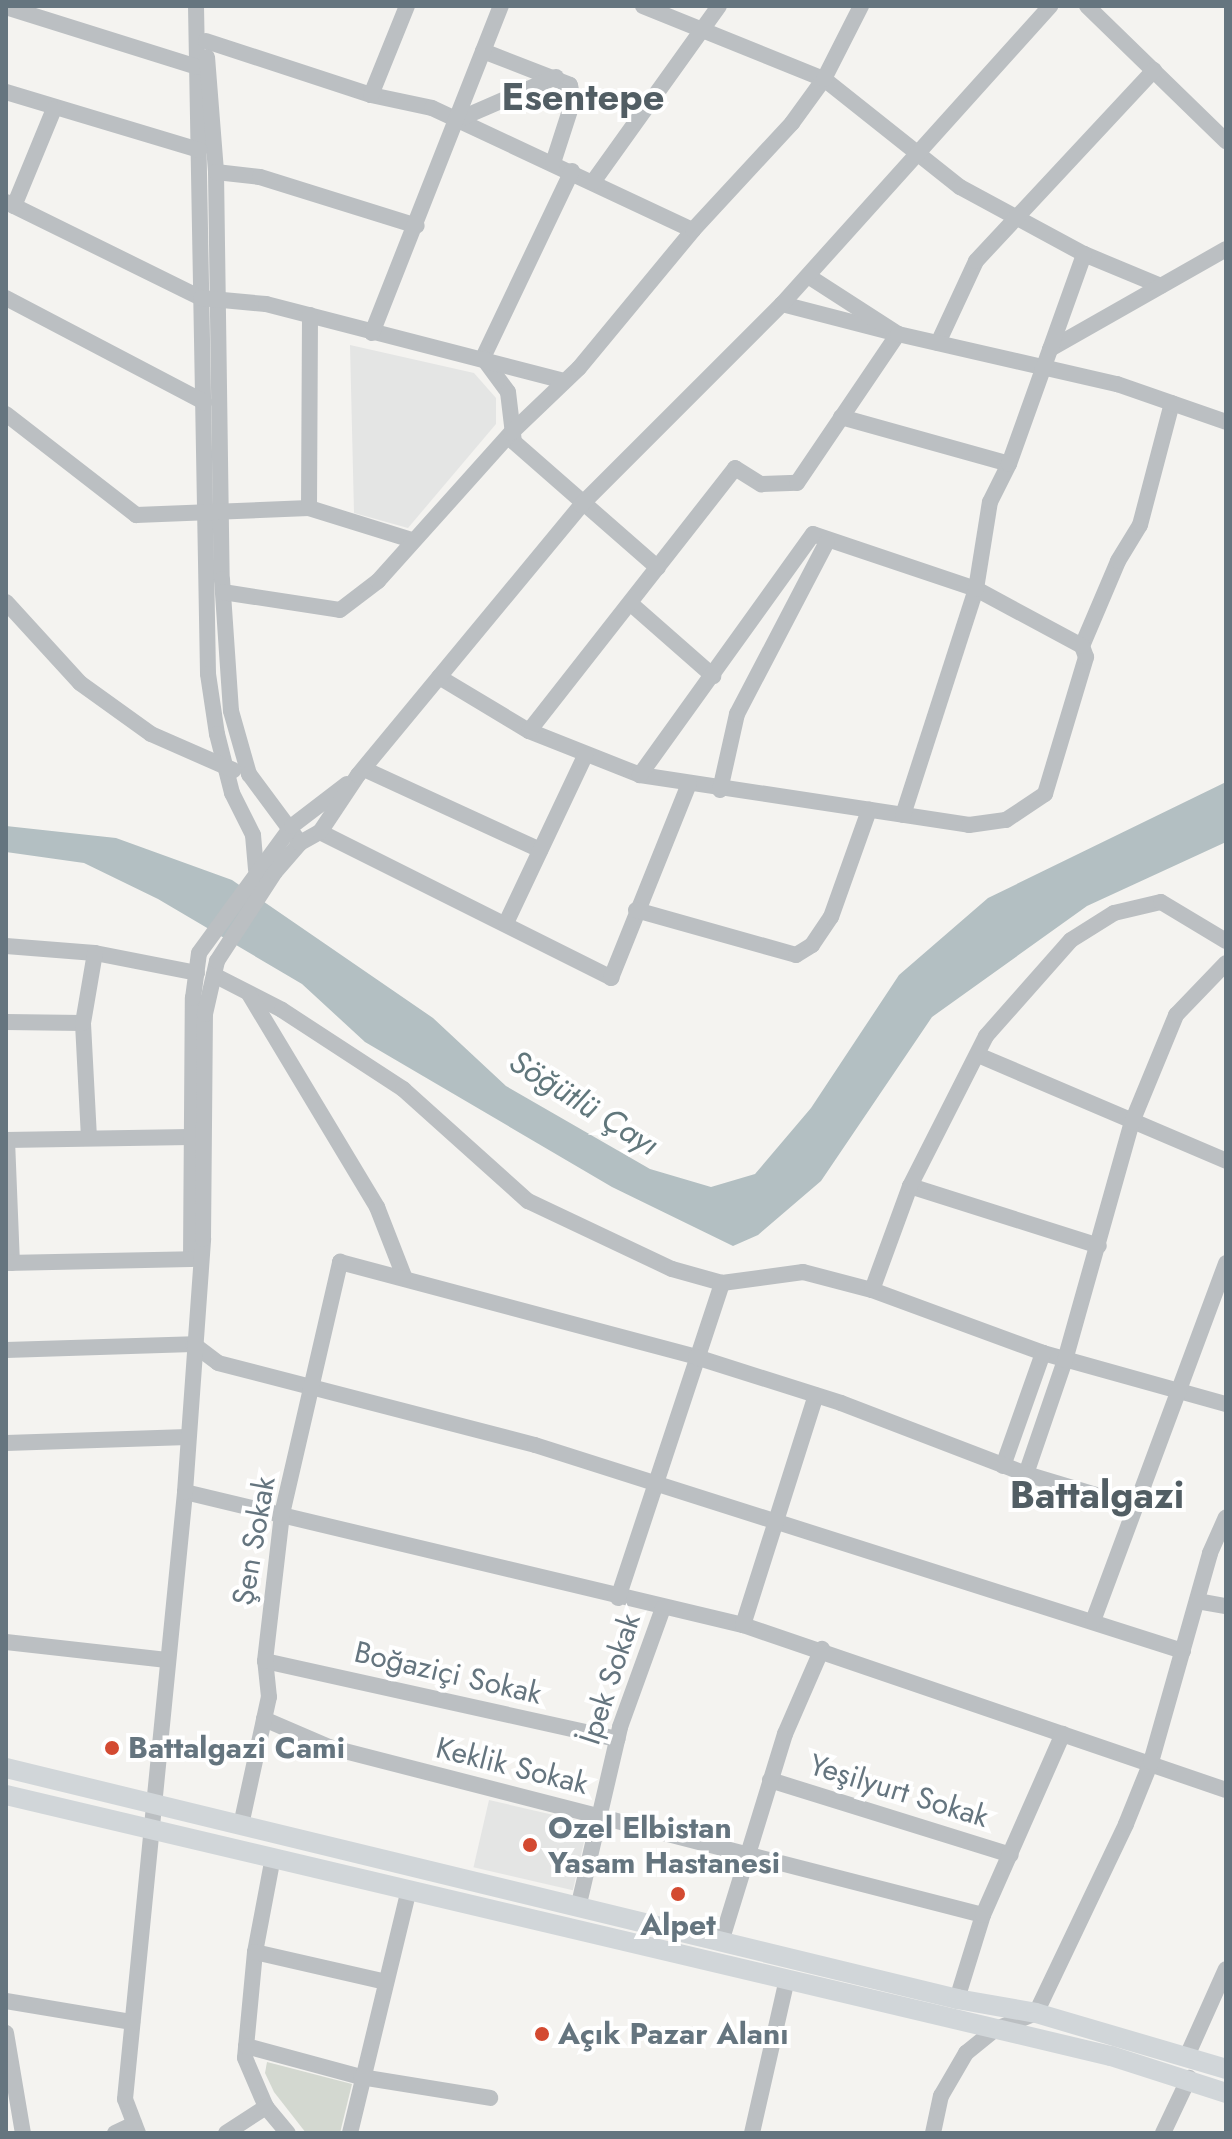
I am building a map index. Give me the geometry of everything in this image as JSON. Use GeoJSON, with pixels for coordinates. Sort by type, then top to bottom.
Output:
{"type":"FeatureCollection","features":[{"type":"Feature","properties":{"kind":"main road"},"geometry":{"type":"LineString","coordinates":[[6,1768],[957,1999],[1036,2013],[1226,2069]]}},
{"type":"Feature","properties":{"kind":"main road"},"geometry":{"type":"LineString","coordinates":[[6,1795],[787,1979],[1189,2078],[1226,2093]]}},
{"type":"Feature","properties":{"kind":"street"},"geometry":{"type":"LineString","coordinates":[[196,6],[199,150],[209,297],[213,512],[208,674],[225,768],[253,835],[256,870]]}},
{"type":"Feature","properties":{"kind":"street"},"geometry":{"type":"LineString","coordinates":[[206,6],[216,172],[204,402],[231,711],[249,774],[292,826],[300,843]]}},
{"type":"Feature","properties":{"kind":"street"},"geometry":{"type":"LineString","coordinates":[[371,95],[407,6]]}},
{"type":"Feature","properties":{"kind":"street"},"geometry":{"type":"LineString","coordinates":[[372,333],[417,226],[501,6]]}},
{"type":"Feature","properties":{"kind":"street"},"geometry":{"type":"LineString","coordinates":[[643,6],[824,79],[960,187],[1021,217],[1084,254],[1161,286]]}},
{"type":"Feature","properties":{"kind":"street"},"geometry":{"type":"LineString","coordinates":[[593,182],[705,31],[719,6]]}},
{"type":"Feature","properties":{"kind":"street"},"geometry":{"type":"LineString","coordinates":[[223,592],[340,610],[378,581],[412,540],[563,381],[693,230],[792,123],[824,79],[861,6]]}},
{"type":"Feature","properties":{"kind":"street"},"geometry":{"type":"LineString","coordinates":[[193,1344],[190,1137],[209,970],[275,872],[300,843],[320,832],[361,772],[581,505],[782,304],[922,154],[1050,6]]}},
{"type":"Feature","properties":{"kind":"street"},"geometry":{"type":"LineString","coordinates":[[1087,6],[1226,141]]}},
{"type":"Feature","properties":{"kind":"street"},"geometry":{"type":"LineString","coordinates":[[6,7],[197,67]]}},
{"type":"Feature","properties":{"kind":"street"},"geometry":{"type":"LineString","coordinates":[[206,41],[457,120],[693,230]]}},
{"type":"Feature","properties":{"kind":"street"},"geometry":{"type":"LineString","coordinates":[[483,51],[570,85],[573,101],[553,163]]}},
{"type":"Feature","properties":{"kind":"street"},"geometry":{"type":"LineString","coordinates":[[938,343],[976,261],[1021,217],[1154,70]]}},
{"type":"Feature","properties":{"kind":"street"},"geometry":{"type":"LineString","coordinates":[[457,120],[556,77]]}},
{"type":"Feature","properties":{"kind":"street"},"geometry":{"type":"LineString","coordinates":[[6,92],[54,109],[199,150]]}},
{"type":"Feature","properties":{"kind":"street"},"geometry":{"type":"LineString","coordinates":[[54,109],[10,204],[209,297],[310,315],[563,381]]}},
{"type":"Feature","properties":{"kind":"street"},"geometry":{"type":"LineString","coordinates":[[483,358],[572,171]]}},
{"type":"Feature","properties":{"kind":"street"},"geometry":{"type":"LineString","coordinates":[[216,172],[260,177],[417,226]]}},
{"type":"Feature","properties":{"kind":"street"},"geometry":{"type":"LineString","coordinates":[[1050,349],[1226,249]]}},
{"type":"Feature","properties":{"kind":"street"},"geometry":{"type":"LineString","coordinates":[[903,815],[976,589],[990,502],[1009,464],[1084,254]]}},
{"type":"Feature","properties":{"kind":"street"},"geometry":{"type":"LineString","coordinates":[[808,276],[898,334]]}},
{"type":"Feature","properties":{"kind":"street"},"geometry":{"type":"LineString","coordinates":[[6,298],[204,402]]}},
{"type":"Feature","properties":{"kind":"street"},"geometry":{"type":"LineString","coordinates":[[782,304],[1041,370],[1117,384],[1226,422]]}},
{"type":"Feature","properties":{"kind":"street"},"geometry":{"type":"LineString","coordinates":[[309,508],[310,315]]}},
{"type":"Feature","properties":{"kind":"street"},"geometry":{"type":"LineString","coordinates":[[529,731],[735,468],[761,484],[797,483],[898,334]]}},
{"type":"Feature","properties":{"kind":"street"},"geometry":{"type":"LineString","coordinates":[[483,358],[508,392],[514,442],[581,505],[658,568]]}},
{"type":"Feature","properties":{"kind":"street"},"geometry":{"type":"LineString","coordinates":[[1082,646],[1118,561],[1140,525],[1172,403]]}},
{"type":"Feature","properties":{"kind":"street"},"geometry":{"type":"LineString","coordinates":[[6,414],[136,515],[309,508],[412,540]]}},
{"type":"Feature","properties":{"kind":"street"},"geometry":{"type":"LineString","coordinates":[[841,417],[1009,464]]}},
{"type":"Feature","properties":{"kind":"street"},"geometry":{"type":"LineString","coordinates":[[439,677],[529,731],[585,756],[640,775],[720,790],[969,825],[1006,820],[1045,794],[1086,657],[1082,646],[976,589],[827,542],[813,534],[640,775]]}},
{"type":"Feature","properties":{"kind":"street"},"geometry":{"type":"LineString","coordinates":[[720,790],[737,714],[827,542]]}},
{"type":"Feature","properties":{"kind":"street"},"geometry":{"type":"LineString","coordinates":[[6,602],[80,683],[151,734],[225,768],[249,774]]}},
{"type":"Feature","properties":{"kind":"street"},"geometry":{"type":"LineString","coordinates":[[630,603],[713,676]]}},
{"type":"Feature","properties":{"kind":"street"},"geometry":{"type":"LineString","coordinates":[[506,923],[585,756]]}},
{"type":"Feature","properties":{"kind":"street"},"geometry":{"type":"LineString","coordinates":[[115,2133],[136,2128],[125,2099],[151,1804],[185,1492],[193,1344],[203,1239],[205,1014],[209,970],[199,953],[256,870],[292,826],[361,772]]}},
{"type":"Feature","properties":{"kind":"street"},"geometry":{"type":"LineString","coordinates":[[361,772],[540,850]]}},
{"type":"Feature","properties":{"kind":"street"},"geometry":{"type":"LineString","coordinates":[[320,832],[611,978],[689,784]]}},
{"type":"Feature","properties":{"kind":"street"},"geometry":{"type":"LineString","coordinates":[[636,910],[796,955],[812,945],[831,917],[869,810]]}},
{"type":"Feature","properties":{"kind":"street"},"geometry":{"type":"LineString","coordinates":[[872,1290],[910,1186],[986,1036],[1030,982],[1071,940],[1114,913],[1161,902],[1226,941]]}},
{"type":"Feature","properties":{"kind":"street"},"geometry":{"type":"LineString","coordinates":[[6,946],[95,953],[209,970],[403,1089],[528,1201],[672,1269],[722,1283],[803,1272],[872,1290],[1065,1360],[1181,1389],[1226,1404]]}},
{"type":"Feature","properties":{"kind":"street"},"geometry":{"type":"LineString","coordinates":[[89,1138],[83,1023],[95,953]]}},
{"type":"Feature","properties":{"kind":"street"},"geometry":{"type":"LineString","coordinates":[[1026,1474],[1065,1360],[1132,1122],[1176,1015],[1211,973],[1226,963]]}},
{"type":"Feature","properties":{"kind":"street"},"geometry":{"type":"LineString","coordinates":[[248,993],[377,1207],[405,1279],[490,1306],[696,1357],[816,1395],[1026,1474],[1133,1506]]}},
{"type":"Feature","properties":{"kind":"street"},"geometry":{"type":"LineString","coordinates":[[6,1022],[83,1023]]}},
{"type":"Feature","properties":{"kind":"street"},"geometry":{"type":"LineString","coordinates":[[978,1055],[1226,1161]]}},
{"type":"Feature","properties":{"kind":"street"},"geometry":{"type":"LineString","coordinates":[[190,1137],[7,1140],[9,1263],[191,1259]]}},
{"type":"Feature","properties":{"kind":"street"},"geometry":{"type":"LineString","coordinates":[[910,1186],[1099,1246]]}},
{"type":"Feature","properties":{"kind":"street","name":"Şen Sokak"},"geometry":{"type":"LineString","coordinates":[[241,1825],[269,1697],[265,1661],[282,1514],[338,1268],[340,1262],[405,1279]]}},
{"type":"Feature","properties":{"kind":"street"},"geometry":{"type":"LineString","coordinates":[[1093,1621],[1133,1506],[1181,1389],[1226,1263]]}},
{"type":"Feature","properties":{"kind":"street"},"geometry":{"type":"LineString","coordinates":[[618,1598],[653,1481],[722,1283]]}},
{"type":"Feature","properties":{"kind":"street"},"geometry":{"type":"LineString","coordinates":[[6,1350],[193,1344],[218,1363],[653,1481],[1183,1651]]}},
{"type":"Feature","properties":{"kind":"street"},"geometry":{"type":"LineString","coordinates":[[1003,1466],[1043,1353]]}},
{"type":"Feature","properties":{"kind":"street"},"geometry":{"type":"LineString","coordinates":[[743,1625],[816,1395]]}},
{"type":"Feature","properties":{"kind":"street"},"geometry":{"type":"LineString","coordinates":[[6,1443],[188,1437]]}},
{"type":"Feature","properties":{"kind":"street"},"geometry":{"type":"LineString","coordinates":[[185,1492],[618,1598],[743,1625],[822,1649],[1226,1790]]}},
{"type":"Feature","properties":{"kind":"street"},"geometry":{"type":"LineString","coordinates":[[933,2133],[941,2096],[966,2053],[994,2030],[1036,2013],[1151,1762],[1197,1601],[1226,1517]]}},
{"type":"Feature","properties":{"kind":"street"},"geometry":{"type":"LineString","coordinates":[[1197,1601],[1226,1606]]}},
{"type":"Feature","properties":{"kind":"street","name":"İpek Sokak"},"geometry":{"type":"LineString","coordinates":[[578,1908],[617,1739],[663,1608]]}},
{"type":"Feature","properties":{"kind":"street"},"geometry":{"type":"LineString","coordinates":[[6,1642],[167,1660]]}},
{"type":"Feature","properties":{"kind":"street"},"geometry":{"type":"LineString","coordinates":[[721,1942],[770,1780],[822,1649]]}},
{"type":"Feature","properties":{"kind":"street","name":"Boğaziçi Sokak"},"geometry":{"type":"LineString","coordinates":[[265,1661],[617,1739]]}},
{"type":"Feature","properties":{"kind":"street","name":"Keklik Sokak"},"geometry":{"type":"LineString","coordinates":[[264,1719],[329,1747],[983,1915]]}},
{"type":"Feature","properties":{"kind":"street"},"geometry":{"type":"LineString","coordinates":[[957,1999],[983,1915],[1063,1734]]}},
{"type":"Feature","properties":{"kind":"street","name":"Yeşilyurt Sokak"},"geometry":{"type":"LineString","coordinates":[[770,1780],[1011,1855]]}},
{"type":"Feature","properties":{"kind":"street"},"geometry":{"type":"LineString","coordinates":[[273,1857],[255,1952],[245,2058],[266,2107],[288,2133]]}},
{"type":"Feature","properties":{"kind":"street"},"geometry":{"type":"LineString","coordinates":[[350,2133],[361,2077],[409,1889]]}},
{"type":"Feature","properties":{"kind":"street"},"geometry":{"type":"LineString","coordinates":[[255,1952],[386,1982]]}},
{"type":"Feature","properties":{"kind":"street"},"geometry":{"type":"LineString","coordinates":[[1187,2056],[1226,1969]]}},
{"type":"Feature","properties":{"kind":"street"},"geometry":{"type":"LineString","coordinates":[[752,2133],[787,1979]]}},
{"type":"Feature","properties":{"kind":"street"},"geometry":{"type":"LineString","coordinates":[[6,2001],[132,2022]]}},
{"type":"Feature","properties":{"kind":"street"},"geometry":{"type":"LineString","coordinates":[[6,2033],[23,2133]]}},
{"type":"Feature","properties":{"kind":"street"},"geometry":{"type":"LineString","coordinates":[[246,2046],[361,2077],[490,2098]]}},
{"type":"Feature","properties":{"kind":"street"},"geometry":{"type":"LineString","coordinates":[[1163,2133],[1189,2078]]}},
{"type":"Feature","properties":{"kind":"street"},"geometry":{"type":"LineString","coordinates":[[226,2133],[266,2107]]}},
{"type":"Feature","properties":{"kind":"shaded area"},"geometry":{"type":"Polygon","coordinates":[[[350,345],[474,373],[496,398],[496,424],[408,528],[354,513],[350,345]]]}},
{"type":"Feature","properties":{"kind":"shaded area"},"geometry":{"type":"Polygon","coordinates":[[[1226,782],[1226,842],[1087,906],[932,1017],[821,1181],[758,1235],[733,1246],[612,1187],[365,1042],[302,984],[158,899],[84,863],[6,852],[6,826],[116,838],[232,880],[433,1018],[506,1086],[650,1169],[711,1187],[755,1174],[811,1108],[899,975],[988,898],[1226,782]]]}},
{"type":"Feature","properties":{"kind":"shaded area","name":"Ozel Elbistan Yasam Hastanesi"},"geometry":{"type":"Polygon","coordinates":[[[489,1800],[588,1823],[573,1890],[473,1867],[489,1800]]]}},
{"type":"Feature","properties":{"kind":"shaded area"},"geometry":{"type":"Polygon","coordinates":[[[267,2062],[352,2084],[340,2133],[306,2133],[274,2092],[265,2073],[267,2062]]]}},
{"type":"Feature","properties":{"kind":"place","name":"Battalgazi Cami"},"geometry":{"type":"Point","coordinates":[112,1748]}},
{"type":"Feature","properties":{"kind":"place","name":"Ozel Elbistan Yasam Hastanesi"},"geometry":{"type":"Point","coordinates":[530,1845]}},
{"type":"Feature","properties":{"kind":"place","name":"Alpet"},"geometry":{"type":"Point","coordinates":[678,1894]}},
{"type":"Feature","properties":{"kind":"place","name":"Açık Pazar Alanı"},"geometry":{"type":"Point","coordinates":[542,2034]}},
{"type":"Feature","properties":{"kind":"district","name":"Esentepe"},"geometry":{"type":"Point","coordinates":[583,97]}},
{"type":"Feature","properties":{"kind":"district","name":"Battalgazi"},"geometry":{"type":"Point","coordinates":[1097,1495]}},
{"type":"Feature","properties":{"kind":"water label","name":"Söğütlü Çayı"},"geometry":{"type":"Point","coordinates":[584,1103]}}]}
